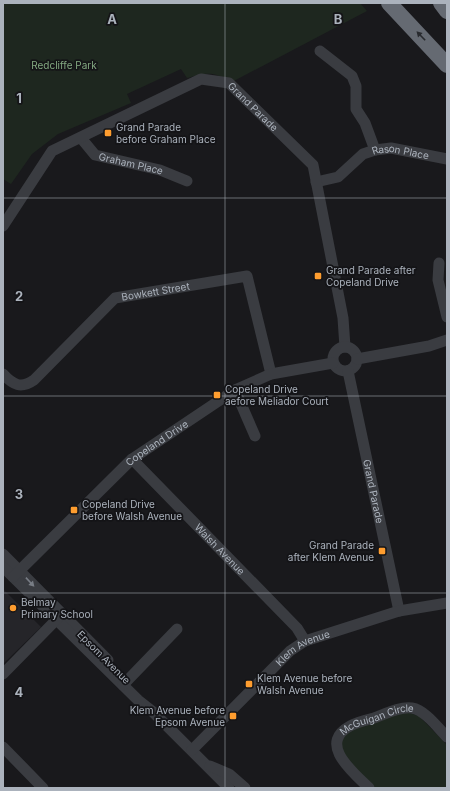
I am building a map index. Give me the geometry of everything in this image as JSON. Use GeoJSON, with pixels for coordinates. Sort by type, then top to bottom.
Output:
{"type":"FeatureCollection","features":[{"type":"Feature","properties":{"kind":"highway"},"geometry":{"type":"LineString","coordinates":[[389,3],[447,65]]}},
{"type":"Feature","properties":{"kind":"highway"},"geometry":{"type":"LineString","coordinates":[[441,3],[447,11]]}},
{"type":"Feature","properties":{"kind":"street"},"geometry":{"type":"LineString","coordinates":[[320,51],[352,76],[356,86],[356,109],[365,123],[375,150]]}},
{"type":"Feature","properties":{"kind":"street","name":"Grand Parade"},"geometry":{"type":"LineString","coordinates":[[3,226],[52,151],[201,79],[229,83],[313,165],[343,318],[345,347]]}},
{"type":"Feature","properties":{"kind":"street","name":"Graham Place"},"geometry":{"type":"LineString","coordinates":[[81,138],[95,155],[160,170],[187,181]]}},
{"type":"Feature","properties":{"kind":"street","name":"Rason Place"},"geometry":{"type":"LineString","coordinates":[[316,182],[338,177],[363,154],[375,150],[391,148],[447,159]]}},
{"type":"Feature","properties":{"kind":"street"},"geometry":{"type":"LineString","coordinates":[[440,263],[438,280],[447,318]]}},
{"type":"Feature","properties":{"kind":"street","name":"Bowkett Street"},"geometry":{"type":"LineString","coordinates":[[3,374],[14,384],[20,386],[27,385],[34,380],[114,298],[247,276],[271,374]]}},
{"type":"Feature","properties":{"kind":"street"},"geometry":{"type":"LineString","coordinates":[[357,359],[429,346],[447,340]]}},
{"type":"Feature","properties":{"kind":"street"},"geometry":{"type":"LineString","coordinates":[[345,347],[355,352],[357,359],[356,365],[348,371],[341,371],[333,363],[335,352],[345,347]]}},
{"type":"Feature","properties":{"kind":"street","name":"Copeland Drive"},"geometry":{"type":"LineString","coordinates":[[16,574],[132,459],[235,390],[271,374],[333,363]]}},
{"type":"Feature","properties":{"kind":"street","name":"Grand Parade"},"geometry":{"type":"LineString","coordinates":[[348,371],[399,611]]}},
{"type":"Feature","properties":{"kind":"street"},"geometry":{"type":"LineString","coordinates":[[235,390],[255,436]]}},
{"type":"Feature","properties":{"kind":"street","name":"Walsh Avenue"},"geometry":{"type":"LineString","coordinates":[[132,459],[297,628],[305,641]]}},
{"type":"Feature","properties":{"kind":"street","name":"Epsom Avenue"},"geometry":{"type":"LineString","coordinates":[[3,554],[16,574],[126,683],[145,699],[152,711],[229,788]]}},
{"type":"Feature","properties":{"kind":"street","name":"Epsom Avenue"},"geometry":{"type":"LineString","coordinates":[[3,567],[16,574]]}},
{"type":"Feature","properties":{"kind":"street","name":"Klem Avenue"},"geometry":{"type":"LineString","coordinates":[[192,750],[290,651],[305,641],[399,611],[447,603]]}},
{"type":"Feature","properties":{"kind":"street"},"geometry":{"type":"LineString","coordinates":[[3,674],[58,617]]}},
{"type":"Feature","properties":{"kind":"street"},"geometry":{"type":"LineString","coordinates":[[126,683],[177,629]]}},
{"type":"Feature","properties":{"kind":"street","name":"McGuigan Circle"},"geometry":{"type":"LineString","coordinates":[[369,788],[341,759],[337,751],[338,739],[343,731],[350,725],[402,708],[412,708],[420,711],[447,737]]}},
{"type":"Feature","properties":{"kind":"street"},"geometry":{"type":"LineString","coordinates":[[3,746],[43,788]]}},
{"type":"Feature","properties":{"kind":"street"},"geometry":{"type":"LineString","coordinates":[[206,764],[229,774],[245,788]]}},
{"type":"Feature","properties":{"kind":"shaded area","name":"Belmay Primary School"},"geometry":{"type":"Polygon","coordinates":[[[3,589],[41,627],[3,664],[3,589]]]}},
{"type":"Feature","properties":{"kind":"green space","name":"Redcliffe Park"},"geometry":{"type":"Polygon","coordinates":[[[3,3],[360,3],[367,11],[230,83],[214,74],[205,74],[187,78],[181,69],[127,94],[131,103],[58,134],[32,154],[11,184],[3,179],[3,3]]]}},
{"type":"Feature","properties":{"kind":"green space"},"geometry":{"type":"Polygon","coordinates":[[[403,711],[419,716],[447,745],[446,788],[374,788],[342,756],[339,743],[351,727],[403,711]]]}},
{"type":"Feature","properties":{"kind":"place","name":"Grand Parade before Graham Place"},"geometry":{"type":"Point","coordinates":[108,133]}},
{"type":"Feature","properties":{"kind":"place","name":"Grand Parade after Copeland Drive"},"geometry":{"type":"Point","coordinates":[318,276]}},
{"type":"Feature","properties":{"kind":"place","name":"Copeland Drive aefore Meliador Court"},"geometry":{"type":"Point","coordinates":[217,395]}},
{"type":"Feature","properties":{"kind":"place","name":"Copeland Drive before Walsh Avenue"},"geometry":{"type":"Point","coordinates":[74,510]}},
{"type":"Feature","properties":{"kind":"place","name":"Grand Parade after Klem Avenue"},"geometry":{"type":"Point","coordinates":[382,551]}},
{"type":"Feature","properties":{"kind":"place","name":"Belmay Primary School"},"geometry":{"type":"Point","coordinates":[13,608]}},
{"type":"Feature","properties":{"kind":"place","name":"Klem Avenue before Walsh Avenue"},"geometry":{"type":"Point","coordinates":[249,684]}},
{"type":"Feature","properties":{"kind":"place","name":"Klem Avenue before Epsom Avenue"},"geometry":{"type":"Point","coordinates":[233,716]}}]}
